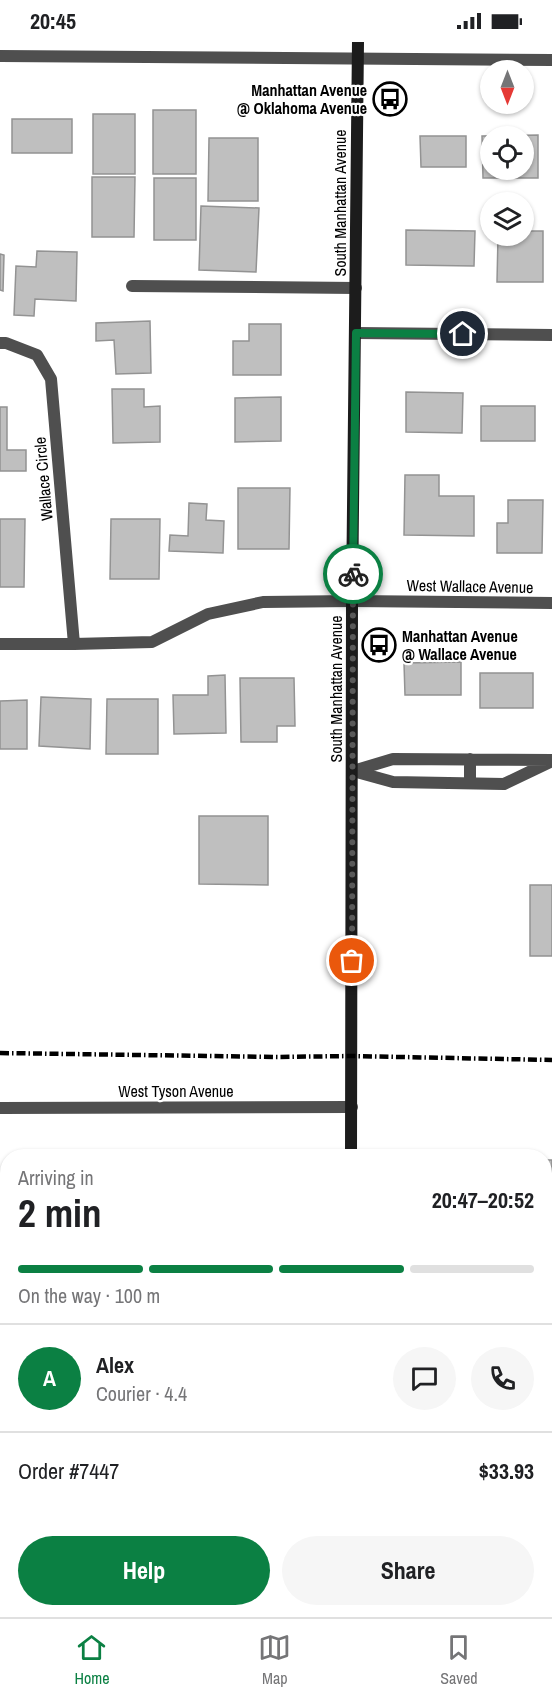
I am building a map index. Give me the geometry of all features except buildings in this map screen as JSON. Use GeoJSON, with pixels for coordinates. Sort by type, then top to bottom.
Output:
{"type":"FeatureCollection","features":[{"type":"Feature","properties":{"kind":"street","name":"South Manhattan Avenue"},"geometry":{"type":"LineString","coordinates":[[351,1149],[352,601],[358,42]]}},
{"type":"Feature","properties":{"kind":"street"},"geometry":{"type":"LineString","coordinates":[[0,56],[552,60]]}},
{"type":"Feature","properties":{"kind":"street"},"geometry":{"type":"LineString","coordinates":[[132,286],[356,288]]}},
{"type":"Feature","properties":{"kind":"street"},"geometry":{"type":"LineString","coordinates":[[356,333],[552,335]]}},
{"type":"Feature","properties":{"kind":"street","name":"Wallace Circle"},"geometry":{"type":"LineString","coordinates":[[0,343],[6,343],[37,355],[51,379],[74,644]]}},
{"type":"Feature","properties":{"kind":"street"},"geometry":{"type":"LineString","coordinates":[[0,644],[152,642],[208,614],[263,602],[352,601]]}},
{"type":"Feature","properties":{"kind":"street","name":"West Wallace Avenue"},"geometry":{"type":"LineString","coordinates":[[352,601],[552,603]]}},
{"type":"Feature","properties":{"kind":"street"},"geometry":{"type":"LineString","coordinates":[[353,771],[393,759],[552,760]]}},
{"type":"Feature","properties":{"kind":"street"},"geometry":{"type":"LineString","coordinates":[[470,759],[470,783]]}},
{"type":"Feature","properties":{"kind":"street"},"geometry":{"type":"LineString","coordinates":[[353,771],[393,782],[504,784],[552,760]]}},
{"type":"Feature","properties":{"kind":"street","name":"West Tyson Avenue"},"geometry":{"type":"LineString","coordinates":[[0,1108],[352,1107]]}},
{"type":"Feature","properties":{"kind":"railway"},"geometry":{"type":"LineString","coordinates":[[0,1053],[552,1060]]}},
{"type":"Feature","properties":{"kind":"way so far"},"geometry":{"type":"LineString","coordinates":[[352,961],[353,574]]}},
{"type":"Feature","properties":{"kind":"place","name":"Manhattan Avenue @ Oklahoma Avenue"},"geometry":{"type":"Point","coordinates":[390,99]}},
{"type":"Feature","properties":{"kind":"place","name":"Manhattan Avenue @ Wallace Avenue"},"geometry":{"type":"Point","coordinates":[379,645]}},
{"type":"Feature","properties":{"kind":"route"},"geometry":{"type":"LineString","coordinates":[[353,574],[356,333],[463,334]]}}]}
